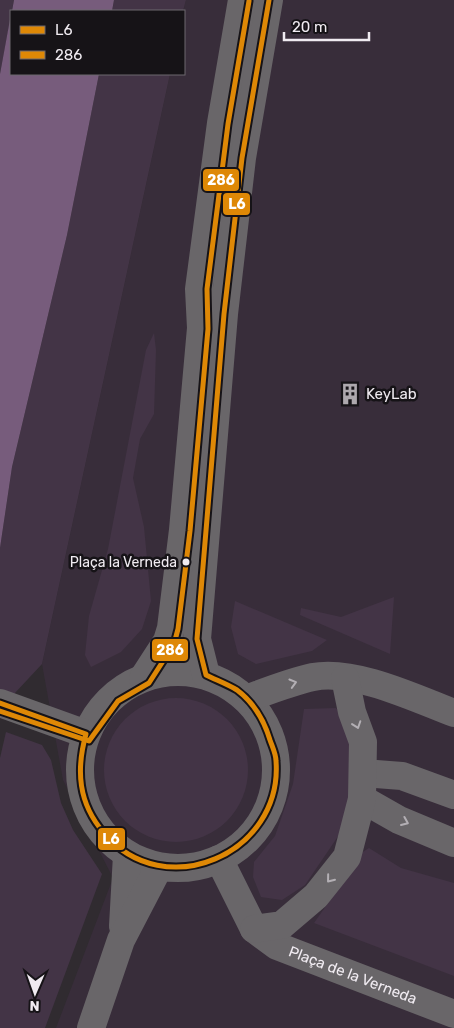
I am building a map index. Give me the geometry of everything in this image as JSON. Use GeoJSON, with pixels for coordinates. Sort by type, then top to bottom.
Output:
{"type":"FeatureCollection","features":[{"type":"Feature","properties":{"kind":"street"},"geometry":{"type":"LineString","coordinates":[[143,678],[167,641],[171,628],[183,530],[202,328],[199,289],[221,123],[242,0]]}},
{"type":"Feature","properties":{"kind":"street"},"geometry":{"type":"LineString","coordinates":[[206,675],[197,639],[224,314],[242,158],[269,0]]}},
{"type":"Feature","properties":{"kind":"street"},"geometry":{"type":"LineString","coordinates":[[172,672],[206,675],[231,686],[256,709],[273,740],[277,763],[274,797],[266,816],[245,844],[219,859],[200,867],[174,870],[159,867],[126,855],[100,833],[84,802],[79,768],[86,734],[113,695],[143,678],[172,672]]}},
{"type":"Feature","properties":{"kind":"street"},"geometry":{"type":"LineString","coordinates":[[246,699],[315,677],[345,678],[371,681],[454,714]]}},
{"type":"Feature","properties":{"kind":"street","name":"Plaça de la Verneda"},"geometry":{"type":"LineString","coordinates":[[254,929],[282,924],[316,896],[347,857],[362,786],[363,742],[352,712],[345,678]]}},
{"type":"Feature","properties":{"kind":"street"},"geometry":{"type":"LineString","coordinates":[[6,706],[86,734]]}},
{"type":"Feature","properties":{"kind":"street"},"geometry":{"type":"LineString","coordinates":[[362,786],[402,776],[454,795]]}},
{"type":"Feature","properties":{"kind":"street"},"geometry":{"type":"LineString","coordinates":[[362,786],[399,820],[454,843]]}},
{"type":"Feature","properties":{"kind":"street"},"geometry":{"type":"LineString","coordinates":[[121,940],[126,906],[126,855]]}},
{"type":"Feature","properties":{"kind":"street","name":"Plaça de la Verneda"},"geometry":{"type":"LineString","coordinates":[[219,859],[254,929],[277,946],[454,1014]]}},
{"type":"Feature","properties":{"kind":"street"},"geometry":{"type":"LineString","coordinates":[[91,1028],[121,940],[159,867]]}},
{"type":"Feature","properties":{"kind":"shaded area"},"geometry":{"type":"Polygon","coordinates":[[[0,0],[14,0],[12,10],[10,10],[10,21],[0,74],[0,0]]]}},
{"type":"Feature","properties":{"kind":"shaded area"},"geometry":{"type":"Polygon","coordinates":[[[14,0],[114,0],[112,10],[12,10],[14,0]]]}},
{"type":"Feature","properties":{"kind":"shaded area"},"geometry":{"type":"Polygon","coordinates":[[[114,0],[186,0],[183,10],[112,10],[114,0]]]}},
{"type":"Feature","properties":{"kind":"shaded area"},"geometry":{"type":"Polygon","coordinates":[[[186,0],[454,0],[454,1028],[56,1028],[113,878],[63,780],[42,664],[170,75],[185,75],[185,10],[183,10],[186,0]]]}},
{"type":"Feature","properties":{"kind":"shaded area"},"geometry":{"type":"Polygon","coordinates":[[[10,19],[10,75],[99,75],[67,235],[12,467],[0,548],[0,74],[10,19]]]}},
{"type":"Feature","properties":{"kind":"shaded area"},"geometry":{"type":"Polygon","coordinates":[[[99,75],[170,75],[42,664],[0,709],[0,548],[12,467],[67,235],[99,75]]]}},
{"type":"Feature","properties":{"kind":"shaded area"},"geometry":{"type":"Polygon","coordinates":[[[154,333],[156,350],[154,414],[140,439],[133,478],[144,527],[151,601],[142,629],[121,652],[91,667],[85,655],[89,616],[108,549],[146,350],[154,333]]]}},
{"type":"Feature","properties":{"kind":"shaded area"},"geometry":{"type":"Polygon","coordinates":[[[394,597],[390,654],[300,615],[301,608],[341,617],[394,597]]]}},
{"type":"Feature","properties":{"kind":"shaded area"},"geometry":{"type":"Polygon","coordinates":[[[235,601],[327,640],[312,651],[256,664],[238,654],[231,627],[235,601]]]}},
{"type":"Feature","properties":{"kind":"shaded area"},"geometry":{"type":"Polygon","coordinates":[[[176,698],[204,704],[216,710],[227,719],[236,730],[242,742],[248,770],[242,798],[236,810],[227,821],[216,830],[204,836],[176,842],[148,836],[136,830],[125,821],[116,810],[110,798],[104,770],[110,742],[116,730],[125,719],[136,710],[148,704],[176,698]]]}},
{"type":"Feature","properties":{"kind":"shaded area"},"geometry":{"type":"Polygon","coordinates":[[[336,708],[348,724],[353,774],[345,826],[305,885],[282,900],[261,897],[253,877],[254,862],[275,836],[293,784],[304,709],[336,708]]]}},
{"type":"Feature","properties":{"kind":"shaded area"},"geometry":{"type":"Polygon","coordinates":[[[6,732],[42,745],[51,760],[61,803],[73,830],[102,874],[45,1028],[0,1028],[0,758],[6,732]]]}},
{"type":"Feature","properties":{"kind":"shaded area"},"geometry":{"type":"Polygon","coordinates":[[[369,848],[401,868],[454,883],[454,976],[314,923],[338,889],[358,855],[369,848]]]}},
{"type":"Feature","properties":{"kind":"transit line","name":"L6"},"geometry":{"type":"LineString","coordinates":[[0,703],[86,734],[80,773],[84,798],[95,822],[104,833],[129,854],[157,865],[187,866],[215,859],[240,844],[261,822],[273,794],[276,758],[265,725],[253,706],[243,695],[237,690],[206,675],[197,639],[224,314],[242,158],[269,0]]}},
{"type":"Feature","properties":{"kind":"transit line","name":"286"},"geometry":{"type":"LineString","coordinates":[[0,711],[89,741],[118,701],[149,683],[174,644],[178,629],[190,531],[208,329],[207,289],[228,124],[249,1]]}},
{"type":"Feature","properties":{"kind":"place","name":"KeyLab"},"geometry":{"type":"Point","coordinates":[350,394]}},
{"type":"Feature","properties":{"kind":"place","name":"Plaça la Verneda"},"geometry":{"type":"Point","coordinates":[186,562]}}]}
